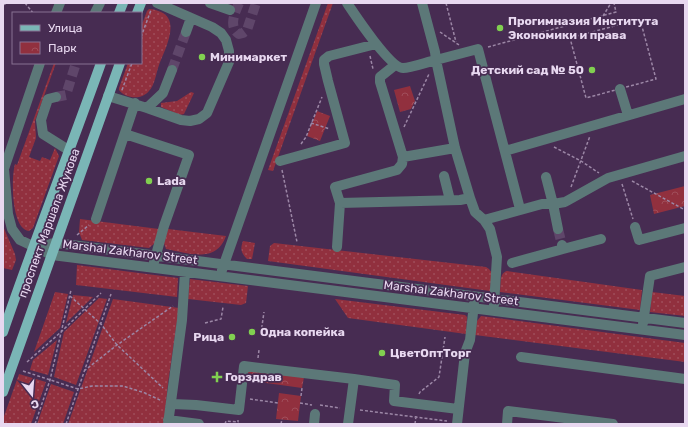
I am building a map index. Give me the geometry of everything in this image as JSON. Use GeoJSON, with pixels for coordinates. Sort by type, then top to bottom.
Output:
{"type":"FeatureCollection","features":[{"type":"Feature","properties":{"kind":"main road","name":"проспект Маршала Жукова"},"geometry":{"type":"LineString","coordinates":[[3,332],[22,276],[70,151],[101,64]]}},
{"type":"Feature","properties":{"kind":"main road","name":"проспект Маршала Жукова"},"geometry":{"type":"LineString","coordinates":[[3,392],[120,64]]}},
{"type":"Feature","properties":{"kind":"street"},"geometry":{"type":"LineString","coordinates":[[96,12],[100,3]]}},
{"type":"Feature","properties":{"kind":"street"},"geometry":{"type":"LineString","coordinates":[[210,3],[230,10]]}},
{"type":"Feature","properties":{"kind":"street"},"geometry":{"type":"LineString","coordinates":[[220,276],[316,3]]}},
{"type":"Feature","properties":{"kind":"street"},"geometry":{"type":"LineString","coordinates":[[347,3],[372,45],[395,66],[402,68],[473,51],[505,151],[520,209]]}},
{"type":"Feature","properties":{"kind":"street"},"geometry":{"type":"LineString","coordinates":[[422,3],[455,148],[475,212],[484,220],[490,229],[497,257],[493,311]]}},
{"type":"Feature","properties":{"kind":"street"},"geometry":{"type":"LineString","coordinates":[[108,96],[181,120],[199,119],[207,113],[229,62],[229,50],[226,40],[221,33],[212,27],[191,18],[154,6]]}},
{"type":"Feature","properties":{"kind":"street"},"geometry":{"type":"LineString","coordinates":[[186,32],[191,18]]}},
{"type":"Feature","properties":{"kind":"street"},"geometry":{"type":"LineString","coordinates":[[280,161],[345,143],[324,64],[326,58],[329,56],[372,45]]}},
{"type":"Feature","properties":{"kind":"street"},"geometry":{"type":"LineString","coordinates":[[34,246],[20,240],[12,229],[8,214],[4,169],[40,64]]}},
{"type":"Feature","properties":{"kind":"street"},"geometry":{"type":"LineString","coordinates":[[337,247],[340,203],[335,187],[397,170],[402,164],[403,157],[380,82],[380,77],[395,66]]}},
{"type":"Feature","properties":{"kind":"street"},"geometry":{"type":"LineString","coordinates":[[147,108],[163,93],[172,70]]}},
{"type":"Feature","properties":{"kind":"street"},"geometry":{"type":"LineString","coordinates":[[620,89],[628,115]]}},
{"type":"Feature","properties":{"kind":"street"},"geometry":{"type":"LineString","coordinates":[[56,97],[48,99],[42,120],[43,134],[70,151]]}},
{"type":"Feature","properties":{"kind":"street"},"geometry":{"type":"LineString","coordinates":[[505,151],[685,99]]}},
{"type":"Feature","properties":{"kind":"street"},"geometry":{"type":"LineString","coordinates":[[96,219],[135,104]]}},
{"type":"Feature","properties":{"kind":"street"},"geometry":{"type":"LineString","coordinates":[[125,134],[189,155],[164,226],[155,256],[154,268]]}},
{"type":"Feature","properties":{"kind":"street"},"geometry":{"type":"LineString","coordinates":[[403,157],[455,148]]}},
{"type":"Feature","properties":{"kind":"street"},"geometry":{"type":"LineString","coordinates":[[484,220],[542,204],[565,202],[608,178],[685,156]]}},
{"type":"Feature","properties":{"kind":"street"},"geometry":{"type":"LineString","coordinates":[[444,176],[450,200]]}},
{"type":"Feature","properties":{"kind":"street"},"geometry":{"type":"LineString","coordinates":[[546,177],[558,229]]}},
{"type":"Feature","properties":{"kind":"street"},"geometry":{"type":"LineString","coordinates":[[340,203],[460,200],[470,198]]}},
{"type":"Feature","properties":{"kind":"street"},"geometry":{"type":"LineString","coordinates":[[635,227],[639,240],[685,228]]}},
{"type":"Feature","properties":{"kind":"street"},"geometry":{"type":"LineString","coordinates":[[512,263],[562,247],[601,239]]}},
{"type":"Feature","properties":{"kind":"street","name":"Marshal Zakharov Street"},"geometry":{"type":"LineString","coordinates":[[34,246],[56,243],[685,323]]}},
{"type":"Feature","properties":{"kind":"street","name":"Marshal Zakharov Street"},"geometry":{"type":"LineString","coordinates":[[34,246],[52,255],[685,335]]}},
{"type":"Feature","properties":{"kind":"street"},"geometry":{"type":"LineString","coordinates":[[642,330],[650,276],[685,267]]}},
{"type":"Feature","properties":{"kind":"street"},"geometry":{"type":"LineString","coordinates":[[185,272],[182,320],[172,402],[168,422],[199,424]]}},
{"type":"Feature","properties":{"kind":"street"},"geometry":{"type":"LineString","coordinates":[[457,423],[465,353],[470,340],[475,296]]}},
{"type":"Feature","properties":{"kind":"street"},"geometry":{"type":"LineString","coordinates":[[520,357],[685,379]]}},
{"type":"Feature","properties":{"kind":"street"},"geometry":{"type":"LineString","coordinates":[[172,402],[239,410],[244,366],[395,385],[394,401],[458,410]]}},
{"type":"Feature","properties":{"kind":"street"},"geometry":{"type":"LineString","coordinates":[[348,424],[354,379]]}},
{"type":"Feature","properties":{"kind":"street"},"geometry":{"type":"LineString","coordinates":[[507,424],[508,411],[613,424]]}},
{"type":"Feature","properties":{"kind":"path"},"geometry":{"type":"LineString","coordinates":[[3,6],[6,3]]}},
{"type":"Feature","properties":{"kind":"path"},"geometry":{"type":"LineString","coordinates":[[25,3],[32,12]]}},
{"type":"Feature","properties":{"kind":"path"},"geometry":{"type":"LineString","coordinates":[[446,3],[456,42]]}},
{"type":"Feature","properties":{"kind":"path"},"geometry":{"type":"LineString","coordinates":[[606,3],[608,8]]}},
{"type":"Feature","properties":{"kind":"path"},"geometry":{"type":"LineString","coordinates":[[603,16],[611,3]]}},
{"type":"Feature","properties":{"kind":"path"},"geometry":{"type":"LineString","coordinates":[[427,23],[473,51],[616,12],[614,3]]}},
{"type":"Feature","properties":{"kind":"path"},"geometry":{"type":"LineString","coordinates":[[142,35],[154,6]]}},
{"type":"Feature","properties":{"kind":"path"},"geometry":{"type":"LineString","coordinates":[[640,19],[656,79],[620,89],[586,98],[570,38],[640,19]]}},
{"type":"Feature","properties":{"kind":"path"},"geometry":{"type":"LineString","coordinates":[[372,45],[374,71],[380,77]]}},
{"type":"Feature","properties":{"kind":"path"},"geometry":{"type":"LineString","coordinates":[[398,141],[436,60]]}},
{"type":"Feature","properties":{"kind":"path"},"geometry":{"type":"LineString","coordinates":[[120,94],[132,64]]}},
{"type":"Feature","properties":{"kind":"path"},"geometry":{"type":"LineString","coordinates":[[292,158],[306,136],[328,81]]}},
{"type":"Feature","properties":{"kind":"path"},"geometry":{"type":"LineString","coordinates":[[311,123],[333,130],[341,127]]}},
{"type":"Feature","properties":{"kind":"path"},"geometry":{"type":"LineString","coordinates":[[565,202],[594,125]]}},
{"type":"Feature","properties":{"kind":"path"},"geometry":{"type":"LineString","coordinates":[[542,140],[581,161],[608,178]]}},
{"type":"Feature","properties":{"kind":"path"},"geometry":{"type":"LineString","coordinates":[[280,161],[297,242]]}},
{"type":"Feature","properties":{"kind":"path"},"geometry":{"type":"LineString","coordinates":[[620,174],[685,210]]}},
{"type":"Feature","properties":{"kind":"path"},"geometry":{"type":"LineString","coordinates":[[620,174],[635,227]]}},
{"type":"Feature","properties":{"kind":"path"},"geometry":{"type":"LineString","coordinates":[[77,235],[96,219]]}},
{"type":"Feature","properties":{"kind":"path"},"geometry":{"type":"LineString","coordinates":[[35,424],[50,380],[71,290]]}},
{"type":"Feature","properties":{"kind":"path"},"geometry":{"type":"LineString","coordinates":[[27,362],[61,332],[101,293]]}},
{"type":"Feature","properties":{"kind":"path"},"geometry":{"type":"LineString","coordinates":[[66,424],[111,294]]}},
{"type":"Feature","properties":{"kind":"path"},"geometry":{"type":"LineString","coordinates":[[70,296],[101,324],[117,345],[161,385],[172,402]]}},
{"type":"Feature","properties":{"kind":"path"},"geometry":{"type":"LineString","coordinates":[[84,372],[117,345],[173,306]]}},
{"type":"Feature","properties":{"kind":"path"},"geometry":{"type":"LineString","coordinates":[[205,323],[221,319],[223,307]]}},
{"type":"Feature","properties":{"kind":"path"},"geometry":{"type":"LineString","coordinates":[[261,333],[264,312]]}},
{"type":"Feature","properties":{"kind":"path"},"geometry":{"type":"LineString","coordinates":[[418,404],[420,392],[439,377],[445,337]]}},
{"type":"Feature","properties":{"kind":"path"},"geometry":{"type":"LineString","coordinates":[[24,371],[78,389],[92,386],[123,386],[144,393],[163,402],[172,402]]}},
{"type":"Feature","properties":{"kind":"path"},"geometry":{"type":"LineString","coordinates":[[301,396],[302,388]]}},
{"type":"Feature","properties":{"kind":"path"},"geometry":{"type":"LineString","coordinates":[[240,398],[278,403]]}},
{"type":"Feature","properties":{"kind":"path"},"geometry":{"type":"LineString","coordinates":[[300,403],[457,423]]}},
{"type":"Feature","properties":{"kind":"path"},"geometry":{"type":"LineString","coordinates":[[281,424],[282,419]]}},
{"type":"Feature","properties":{"kind":"green space"},"geometry":{"type":"Polygon","coordinates":[[[328,3],[333,3],[273,171],[268,170],[328,3]]]}},
{"type":"Feature","properties":{"kind":"green space"},"geometry":{"type":"Polygon","coordinates":[[[149,9],[155,10],[167,16],[170,22],[169,37],[151,88],[142,96],[130,97],[122,93],[119,88],[128,64],[142,64],[142,24],[149,9]]]}},
{"type":"Feature","properties":{"kind":"green space"},"geometry":{"type":"Polygon","coordinates":[[[54,64],[56,64],[35,121],[36,138],[29,157],[40,161],[42,157],[50,160],[55,148],[59,156],[33,228],[29,231],[23,228],[19,222],[14,202],[13,180],[15,164],[17,165],[54,64]]]}},
{"type":"Feature","properties":{"kind":"green space"},"geometry":{"type":"Polygon","coordinates":[[[410,86],[415,101],[411,109],[400,112],[394,90],[410,86]]]}},
{"type":"Feature","properties":{"kind":"green space"},"geometry":{"type":"Polygon","coordinates":[[[191,92],[194,93],[184,114],[180,115],[161,107],[161,103],[177,101],[191,92]]]}},
{"type":"Feature","properties":{"kind":"green space"},"geometry":{"type":"Polygon","coordinates":[[[317,111],[330,116],[320,141],[307,136],[317,111]]]}},
{"type":"Feature","properties":{"kind":"green space"},"geometry":{"type":"Polygon","coordinates":[[[685,186],[685,206],[654,214],[650,195],[685,186]]]}},
{"type":"Feature","properties":{"kind":"green space"},"geometry":{"type":"Polygon","coordinates":[[[80,219],[159,229],[155,243],[149,248],[82,240],[79,232],[80,219]]]}},
{"type":"Feature","properties":{"kind":"green space"},"geometry":{"type":"Polygon","coordinates":[[[3,226],[15,254],[16,260],[12,270],[3,268],[3,226]]]}},
{"type":"Feature","properties":{"kind":"green space"},"geometry":{"type":"Polygon","coordinates":[[[168,229],[226,236],[216,250],[208,253],[192,254],[166,249],[164,243],[168,229]]]}},
{"type":"Feature","properties":{"kind":"green space"},"geometry":{"type":"Polygon","coordinates":[[[243,241],[255,243],[252,259],[247,259],[242,253],[241,249],[243,241]]]}},
{"type":"Feature","properties":{"kind":"green space"},"geometry":{"type":"Polygon","coordinates":[[[274,243],[486,267],[492,273],[490,291],[268,261],[270,246],[274,243]]]}},
{"type":"Feature","properties":{"kind":"green space"},"geometry":{"type":"Polygon","coordinates":[[[77,265],[178,278],[177,297],[76,285],[77,265]]]}},
{"type":"Feature","properties":{"kind":"green space"},"geometry":{"type":"Polygon","coordinates":[[[507,271],[642,290],[640,310],[500,292],[502,276],[504,272],[507,271]]]}},
{"type":"Feature","properties":{"kind":"green space"},"geometry":{"type":"Polygon","coordinates":[[[190,279],[248,286],[246,303],[241,305],[188,299],[190,279]]]}},
{"type":"Feature","properties":{"kind":"green space"},"geometry":{"type":"Polygon","coordinates":[[[55,292],[68,294],[60,328],[34,352],[55,292]]]}},
{"type":"Feature","properties":{"kind":"green space"},"geometry":{"type":"Polygon","coordinates":[[[652,292],[685,296],[685,316],[650,312],[652,292]]]}},
{"type":"Feature","properties":{"kind":"green space"},"geometry":{"type":"Polygon","coordinates":[[[73,295],[93,297],[66,323],[73,295]]]}},
{"type":"Feature","properties":{"kind":"green space"},"geometry":{"type":"Polygon","coordinates":[[[99,298],[107,299],[76,385],[54,377],[64,332],[99,298]]]}},
{"type":"Feature","properties":{"kind":"green space"},"geometry":{"type":"Polygon","coordinates":[[[113,299],[179,308],[168,383],[164,424],[68,424],[113,299]]]}},
{"type":"Feature","properties":{"kind":"green space"},"geometry":{"type":"Polygon","coordinates":[[[335,299],[465,315],[467,317],[466,334],[348,318],[335,299]]]}},
{"type":"Feature","properties":{"kind":"green space"},"geometry":{"type":"Polygon","coordinates":[[[481,316],[685,343],[685,362],[475,335],[477,321],[481,316]]]}},
{"type":"Feature","properties":{"kind":"green space"},"geometry":{"type":"Polygon","coordinates":[[[57,340],[48,375],[30,370],[33,360],[57,340]]]}},
{"type":"Feature","properties":{"kind":"green space"},"geometry":{"type":"Polygon","coordinates":[[[247,369],[304,377],[302,388],[246,380],[247,369]]]}},
{"type":"Feature","properties":{"kind":"green space"},"geometry":{"type":"Polygon","coordinates":[[[19,374],[46,382],[31,424],[3,424],[3,419],[19,374]]]}},
{"type":"Feature","properties":{"kind":"green space"},"geometry":{"type":"Polygon","coordinates":[[[51,384],[74,392],[63,424],[37,424],[51,384]]]}},
{"type":"Feature","properties":{"kind":"green space"},"geometry":{"type":"Polygon","coordinates":[[[279,393],[301,396],[298,421],[276,419],[279,393]]]}},
{"type":"Feature","properties":{"kind":"tunnel"},"geometry":{"type":"LineString","coordinates":[[239,3],[233,19],[234,27],[239,34],[247,30],[256,3]]}},
{"type":"Feature","properties":{"kind":"tunnel"},"geometry":{"type":"LineString","coordinates":[[172,70],[186,32]]}},
{"type":"Feature","properties":{"kind":"tunnel"},"geometry":{"type":"LineString","coordinates":[[56,97],[66,95],[76,64]]}},
{"type":"Feature","properties":{"kind":"tunnel"},"geometry":{"type":"LineString","coordinates":[[558,229],[562,245]]}},
{"type":"Feature","properties":{"kind":"place","name":"Прогимназия Института Экономики и права"},"geometry":{"type":"Point","coordinates":[500,28]}},
{"type":"Feature","properties":{"kind":"place","name":"Минимаркет"},"geometry":{"type":"Point","coordinates":[202,57]}},
{"type":"Feature","properties":{"kind":"place","name":"Детский сад № 50"},"geometry":{"type":"Point","coordinates":[592,70]}},
{"type":"Feature","properties":{"kind":"place","name":"Lada"},"geometry":{"type":"Point","coordinates":[149,181]}},
{"type":"Feature","properties":{"kind":"place","name":"Одна копейка"},"geometry":{"type":"Point","coordinates":[252,332]}},
{"type":"Feature","properties":{"kind":"place","name":"Рица"},"geometry":{"type":"Point","coordinates":[232,337]}},
{"type":"Feature","properties":{"kind":"place","name":"ЦветОптТорг"},"geometry":{"type":"Point","coordinates":[382,353]}},
{"type":"Feature","properties":{"kind":"place","name":"Горздрав"},"geometry":{"type":"Point","coordinates":[217,377]}}]}
